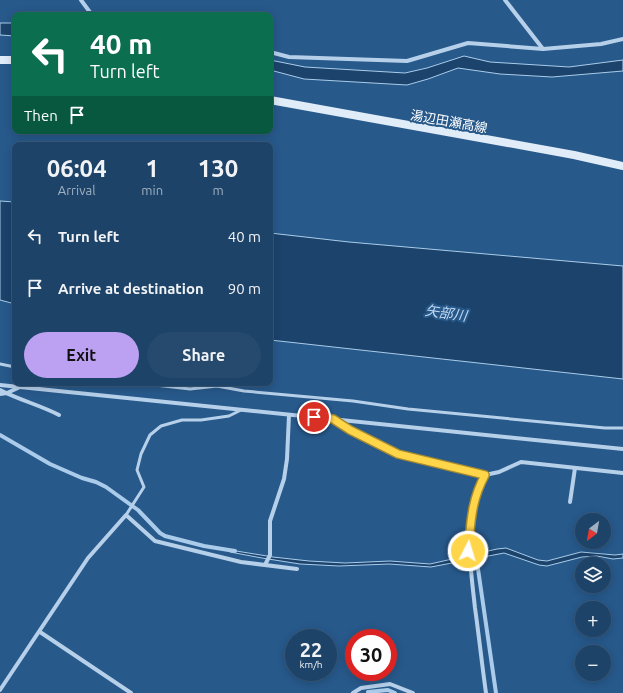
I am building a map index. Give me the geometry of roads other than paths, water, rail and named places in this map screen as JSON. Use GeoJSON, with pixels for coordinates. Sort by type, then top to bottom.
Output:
{"type":"FeatureCollection","features":[{"type":"Feature","properties":{"kind":"main road"},"geometry":{"type":"LineString","coordinates":[[0,60],[12,60]]}},
{"type":"Feature","properties":{"kind":"main road","name":"湯辺田瀬高線"},"geometry":{"type":"LineString","coordinates":[[273,101],[574,155],[623,166]]}},
{"type":"Feature","properties":{"kind":"street"},"geometry":{"type":"LineString","coordinates":[[80,0],[90,12]]}},
{"type":"Feature","properties":{"kind":"street"},"geometry":{"type":"LineString","coordinates":[[505,0],[543,49]]}},
{"type":"Feature","properties":{"kind":"street"},"geometry":{"type":"LineString","coordinates":[[273,53],[289,56],[407,62],[468,43],[543,49],[601,44],[623,38]]}},
{"type":"Feature","properties":{"kind":"street"},"geometry":{"type":"LineString","coordinates":[[0,385],[623,449]]}},
{"type":"Feature","properties":{"kind":"street"},"geometry":{"type":"LineString","coordinates":[[0,394],[7,393],[21,387]]}},
{"type":"Feature","properties":{"kind":"street"},"geometry":{"type":"LineString","coordinates":[[0,390],[42,406],[59,415]]}},
{"type":"Feature","properties":{"kind":"street"},"geometry":{"type":"LineString","coordinates":[[265,565],[270,555],[270,521],[284,479],[287,459],[289,414]]}},
{"type":"Feature","properties":{"kind":"street"},"geometry":{"type":"LineString","coordinates":[[486,693],[468,551],[473,506],[485,475],[499,472],[521,462],[623,473]]}},
{"type":"Feature","properties":{"kind":"street"},"geometry":{"type":"LineString","coordinates":[[570,502],[576,468]]}},
{"type":"Feature","properties":{"kind":"street"},"geometry":{"type":"LineString","coordinates":[[0,690],[88,558],[126,515],[155,541],[241,562],[297,569]]}},
{"type":"Feature","properties":{"kind":"street"},"geometry":{"type":"LineString","coordinates":[[40,632],[131,693]]}},
{"type":"Feature","properties":{"kind":"street"},"geometry":{"type":"LineString","coordinates":[[353,693],[361,688],[390,684],[413,693]]}},
{"type":"Feature","properties":{"kind":"lane"},"geometry":{"type":"LineString","coordinates":[[0,364],[12,366]]}},
{"type":"Feature","properties":{"kind":"lane"},"geometry":{"type":"LineString","coordinates":[[164,386],[190,389],[217,386],[244,392],[353,401],[408,409],[605,428],[623,428]]}},
{"type":"Feature","properties":{"kind":"lane"},"geometry":{"type":"LineString","coordinates":[[126,515],[144,488],[137,470],[141,454],[150,435],[161,426],[182,420],[201,420],[229,416],[242,410]]}},
{"type":"Feature","properties":{"kind":"lane"},"geometry":{"type":"LineString","coordinates":[[333,419],[350,430],[398,454],[485,475]]}},
{"type":"Feature","properties":{"kind":"water"},"geometry":{"type":"Polygon","coordinates":[[[0,23],[12,23],[12,36],[0,35],[0,23]]]}},
{"type":"Feature","properties":{"kind":"water"},"geometry":{"type":"Polygon","coordinates":[[[464,56],[490,62],[569,67],[623,60],[623,71],[552,77],[500,74],[458,68],[407,85],[304,79],[273,71],[273,61],[305,67],[405,73],[427,68],[464,56]]]}},
{"type":"Feature","properties":{"kind":"water"},"geometry":{"type":"Polygon","coordinates":[[[0,201],[12,202],[12,303],[0,300],[0,201]]]}},
{"type":"Feature","properties":{"kind":"water","name":"矢部川"},"geometry":{"type":"Polygon","coordinates":[[[273,233],[349,242],[623,266],[623,379],[273,340],[273,233]]]}},
{"type":"Feature","properties":{"kind":"water"},"geometry":{"type":"Polygon","coordinates":[[[506,548],[538,560],[547,561],[581,552],[615,555],[623,554],[623,558],[613,559],[611,557],[597,556],[575,557],[575,559],[547,566],[539,565],[504,553],[431,567],[389,564],[339,566],[300,564],[230,552],[230,550],[309,561],[345,563],[390,561],[430,564],[506,548]]]}},
{"type":"Feature","properties":{"kind":"waterway"},"geometry":{"type":"LineString","coordinates":[[0,435],[50,464],[106,487],[138,510],[160,533],[165,536],[204,546],[235,551]]}},
{"type":"Feature","properties":{"kind":"waterway"},"geometry":{"type":"LineString","coordinates":[[479,554],[477,562],[496,693]]}},
{"type":"Feature","properties":{"kind":"waterway"},"geometry":{"type":"LineString","coordinates":[[368,692],[388,690],[395,693]]}}]}
